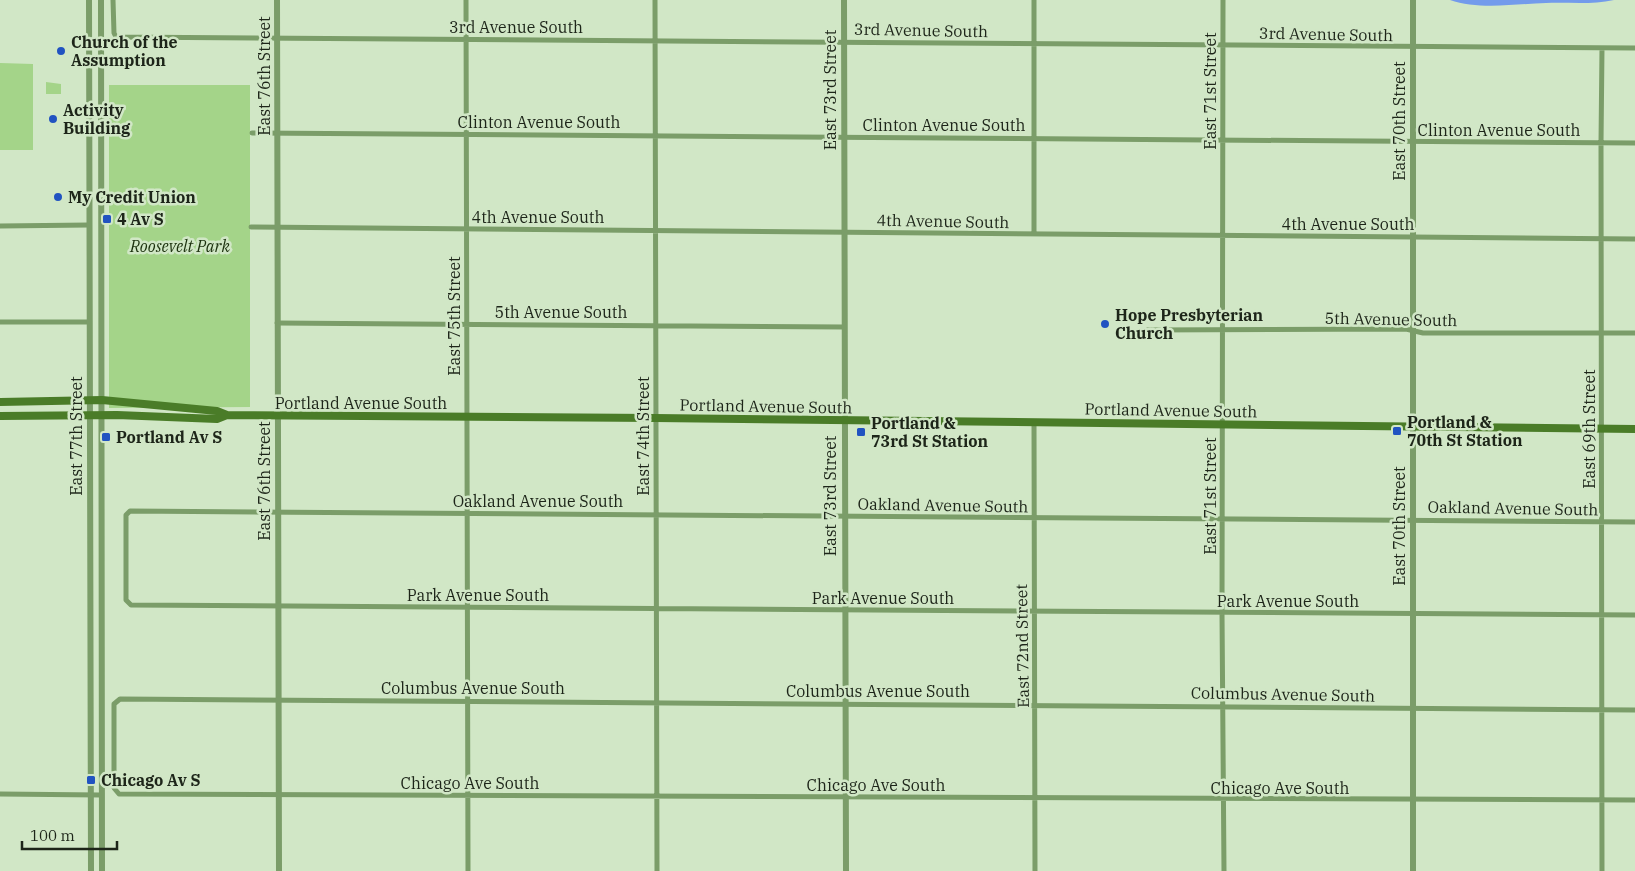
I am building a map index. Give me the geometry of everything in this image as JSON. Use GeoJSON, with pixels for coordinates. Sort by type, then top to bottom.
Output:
{"type":"FeatureCollection","features":[{"type":"Feature","properties":{"kind":"main road","name":"Portland Avenue South"},"geometry":{"type":"LineString","coordinates":[[0,402],[102,400],[217,411],[227,415],[278,417],[468,416],[1635,429]]}},
{"type":"Feature","properties":{"kind":"main road","name":"Portland Avenue South"},"geometry":{"type":"LineString","coordinates":[[0,416],[90,415],[217,419],[227,415]]}},
{"type":"Feature","properties":{"kind":"street","name":"East 77th Street"},"geometry":{"type":"LineString","coordinates":[[89,0],[91,871]]}},
{"type":"Feature","properties":{"kind":"street","name":"East 77th Street"},"geometry":{"type":"LineString","coordinates":[[101,0],[102,871]]}},
{"type":"Feature","properties":{"kind":"street","name":"3rd Avenue South"},"geometry":{"type":"LineString","coordinates":[[114,0],[114,33],[116,37],[655,40],[1412,48],[1635,48]]}},
{"type":"Feature","properties":{"kind":"street","name":"East 76th Street"},"geometry":{"type":"LineString","coordinates":[[277,0],[279,871]]}},
{"type":"Feature","properties":{"kind":"street","name":"East 75th Street"},"geometry":{"type":"LineString","coordinates":[[466,0],[468,871]]}},
{"type":"Feature","properties":{"kind":"street","name":"East 74th Street"},"geometry":{"type":"LineString","coordinates":[[655,0],[657,871]]}},
{"type":"Feature","properties":{"kind":"street","name":"East 73rd Street"},"geometry":{"type":"LineString","coordinates":[[844,0],[846,871]]}},
{"type":"Feature","properties":{"kind":"street"},"geometry":{"type":"LineString","coordinates":[[1034,0],[1034,234]]}},
{"type":"Feature","properties":{"kind":"street","name":"East 71st Street"},"geometry":{"type":"LineString","coordinates":[[1223,0],[1222,613],[1224,871]]}},
{"type":"Feature","properties":{"kind":"street","name":"East 70th Street"},"geometry":{"type":"LineString","coordinates":[[1412,0],[1412,708],[1414,871]]}},
{"type":"Feature","properties":{"kind":"street","name":"East 69th Street"},"geometry":{"type":"LineString","coordinates":[[1602,48],[1600,143],[1602,871]]}},
{"type":"Feature","properties":{"kind":"street","name":"Clinton Avenue South"},"geometry":{"type":"LineString","coordinates":[[252,133],[1635,144]]}},
{"type":"Feature","properties":{"kind":"street"},"geometry":{"type":"LineString","coordinates":[[0,226],[89,225]]}},
{"type":"Feature","properties":{"kind":"street","name":"4th Avenue South"},"geometry":{"type":"LineString","coordinates":[[251,227],[1635,239]]}},
{"type":"Feature","properties":{"kind":"street"},"geometry":{"type":"LineString","coordinates":[[0,322],[89,322]]}},
{"type":"Feature","properties":{"kind":"street","name":"5th Avenue South"},"geometry":{"type":"LineString","coordinates":[[277,323],[844,327]]}},
{"type":"Feature","properties":{"kind":"street","name":"5th Avenue South"},"geometry":{"type":"LineString","coordinates":[[1147,330],[1412,330],[1423,333],[1635,333]]}},
{"type":"Feature","properties":{"kind":"street","name":"East 72nd Street"},"geometry":{"type":"LineString","coordinates":[[1034,422],[1036,871]]}},
{"type":"Feature","properties":{"kind":"street","name":"Oakland Avenue South"},"geometry":{"type":"LineString","coordinates":[[131,605],[126,600],[126,515],[130,511],[1635,522]]}},
{"type":"Feature","properties":{"kind":"street","name":"Park Avenue South"},"geometry":{"type":"LineString","coordinates":[[131,605],[1635,615]]}},
{"type":"Feature","properties":{"kind":"street","name":"Columbus Avenue South"},"geometry":{"type":"LineString","coordinates":[[116,792],[114,788],[114,704],[120,699],[657,701],[1635,710]]}},
{"type":"Feature","properties":{"kind":"street","name":"Chicago Ave South"},"geometry":{"type":"LineString","coordinates":[[116,792],[119,794],[279,796],[657,796],[1413,801],[1635,800]]}},
{"type":"Feature","properties":{"kind":"street"},"geometry":{"type":"LineString","coordinates":[[0,794],[101,795]]}},
{"type":"Feature","properties":{"kind":"green space"},"geometry":{"type":"Polygon","coordinates":[[[0,63],[33,64],[33,150],[0,150],[0,63]]]}},
{"type":"Feature","properties":{"kind":"green space"},"geometry":{"type":"Polygon","coordinates":[[[46,82],[61,84],[61,94],[46,94],[46,82]]]}},
{"type":"Feature","properties":{"kind":"green space","name":"Roosevelt Park"},"geometry":{"type":"Polygon","coordinates":[[[109,85],[250,85],[250,407],[109,408],[109,85]]]}},
{"type":"Feature","properties":{"kind":"water"},"geometry":{"type":"Polygon","coordinates":[[[1450,0],[1614,0],[1588,3],[1485,6],[1450,0]]]}},
{"type":"Feature","properties":{"kind":"place","name":"Church of the Assumption"},"geometry":{"type":"Point","coordinates":[61,51]}},
{"type":"Feature","properties":{"kind":"place","name":"Activity Building"},"geometry":{"type":"Point","coordinates":[53,119]}},
{"type":"Feature","properties":{"kind":"place","name":"My Credit Union"},"geometry":{"type":"Point","coordinates":[58,197]}},
{"type":"Feature","properties":{"kind":"place","name":"4 Av S"},"geometry":{"type":"Point","coordinates":[107,219]}},
{"type":"Feature","properties":{"kind":"place","name":"Hope Presbyterian Church"},"geometry":{"type":"Point","coordinates":[1105,324]}},
{"type":"Feature","properties":{"kind":"place","name":"Portland & 70th St Station"},"geometry":{"type":"Point","coordinates":[1397,431]}},
{"type":"Feature","properties":{"kind":"place","name":"Portland & 73rd St Station"},"geometry":{"type":"Point","coordinates":[861,432]}},
{"type":"Feature","properties":{"kind":"place","name":"Portland Av S"},"geometry":{"type":"Point","coordinates":[106,437]}},
{"type":"Feature","properties":{"kind":"place","name":"Chicago Av S"},"geometry":{"type":"Point","coordinates":[91,780]}}]}
